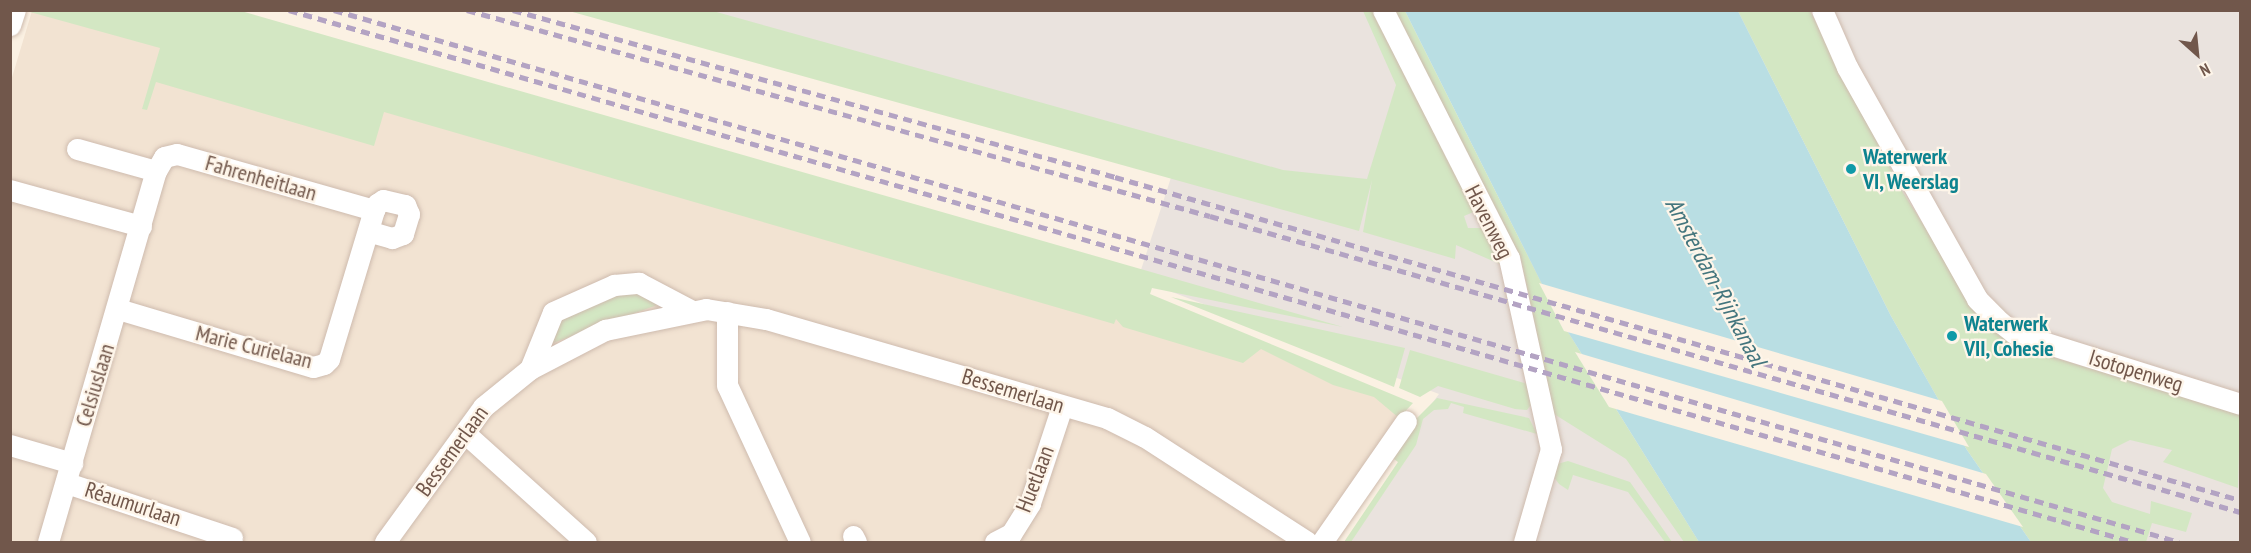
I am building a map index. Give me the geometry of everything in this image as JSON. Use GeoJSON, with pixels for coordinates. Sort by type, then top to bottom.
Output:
{"type":"FeatureCollection","features":[{"type":"Feature","properties":{"kind":"street"},"geometry":{"type":"LineString","coordinates":[[10,25],[15,10]]}},
{"type":"Feature","properties":{"kind":"street","name":"Havenweg"},"geometry":{"type":"LineString","coordinates":[[1383,10],[1509,258],[1551,449],[1524,543]]}},
{"type":"Feature","properties":{"kind":"street","name":"Isotopenweg"},"geometry":{"type":"LineString","coordinates":[[1822,10],[1847,67],[1977,299],[2000,322],[2014,333],[2241,404]]}},
{"type":"Feature","properties":{"kind":"street"},"geometry":{"type":"LineString","coordinates":[[77,149],[156,171]]}},
{"type":"Feature","properties":{"kind":"street","name":"Fahrenheitlaan"},"geometry":{"type":"LineString","coordinates":[[156,171],[164,156],[177,154],[374,210]]}},
{"type":"Feature","properties":{"kind":"street","name":"Celsiuslaan"},"geometry":{"type":"LineString","coordinates":[[48,543],[118,309],[156,171]]}},
{"type":"Feature","properties":{"kind":"street"},"geometry":{"type":"LineString","coordinates":[[10,189],[141,226]]}},
{"type":"Feature","properties":{"kind":"street"},"geometry":{"type":"LineString","coordinates":[[368,231],[392,238],[403,234],[409,214],[405,205],[383,200],[374,210]]}},
{"type":"Feature","properties":{"kind":"street","name":"Marie Curielaan"},"geometry":{"type":"LineString","coordinates":[[118,309],[313,367],[324,364],[374,210]]}},
{"type":"Feature","properties":{"kind":"street","name":"Bessemerlaan"},"geometry":{"type":"LineString","coordinates":[[530,369],[553,312],[614,285],[639,283],[690,310]]}},
{"type":"Feature","properties":{"kind":"street","name":"Bessemerlaan"},"geometry":{"type":"LineString","coordinates":[[385,543],[466,435],[483,407],[530,369],[605,330],[690,310],[727,312],[1062,406],[1145,437],[1307,543]]}},
{"type":"Feature","properties":{"kind":"street"},"geometry":{"type":"LineString","coordinates":[[727,312],[727,385],[800,543]]}},
{"type":"Feature","properties":{"kind":"street","name":"Huetlaan"},"geometry":{"type":"LineString","coordinates":[[1008,540],[1029,503],[1062,406]]}},
{"type":"Feature","properties":{"kind":"street"},"geometry":{"type":"LineString","coordinates":[[1322,543],[1406,421]]}},
{"type":"Feature","properties":{"kind":"street"},"geometry":{"type":"LineString","coordinates":[[466,435],[586,543]]}},
{"type":"Feature","properties":{"kind":"street","name":"Réaumurlaan"},"geometry":{"type":"LineString","coordinates":[[10,445],[70,473],[232,538]]}},
{"type":"Feature","properties":{"kind":"shaded area"},"geometry":{"type":"Polygon","coordinates":[[[32,11],[1263,347],[1408,407],[1315,542],[11,542],[10,84],[32,11]]]}},
{"type":"Feature","properties":{"kind":"shaded area"},"geometry":{"type":"Polygon","coordinates":[[[636,11],[1405,11],[1478,163],[1590,371],[1699,542],[1350,542],[1405,461],[1416,425],[1439,394],[1138,279],[1177,159],[636,11]]]}},
{"type":"Feature","properties":{"kind":"shaded area"},"geometry":{"type":"Polygon","coordinates":[[[1738,11],[2240,11],[2240,542],[2031,542],[1931,387],[1738,11]]]}},
{"type":"Feature","properties":{"kind":"green space"},"geometry":{"type":"Polygon","coordinates":[[[241,11],[1343,327],[1152,288],[1150,294],[1413,403],[1399,418],[1374,397],[1333,385],[1261,349],[1243,363],[1123,327],[1116,319],[1114,324],[384,112],[374,146],[156,82],[147,110],[142,109],[160,48],[30,12],[241,11]]]}},
{"type":"Feature","properties":{"kind":"green space"},"geometry":{"type":"Polygon","coordinates":[[[569,11],[713,11],[1283,170],[1367,179],[1396,85],[1363,11],[1377,11],[1476,211],[1464,216],[1468,228],[1485,228],[1502,265],[1456,245],[1455,259],[1363,232],[1372,180],[1359,231],[569,11]]]}},
{"type":"Feature","properties":{"kind":"green space"},"geometry":{"type":"Polygon","coordinates":[[[1393,11],[1405,11],[1558,316],[1699,542],[1684,542],[1626,459],[1554,414],[1521,259],[1393,11]]]}},
{"type":"Feature","properties":{"kind":"green space"},"geometry":{"type":"Polygon","coordinates":[[[1738,11],[1810,11],[1902,191],[1989,328],[2024,349],[2240,413],[2238,488],[2163,462],[2172,450],[2130,440],[2112,449],[2103,488],[2112,502],[2150,514],[2151,501],[2192,513],[2186,532],[2152,523],[2146,542],[2031,542],[1967,450],[1891,316],[1738,11]]]}},
{"type":"Feature","properties":{"kind":"green space"},"geometry":{"type":"Polygon","coordinates":[[[632,288],[660,304],[550,344],[558,317],[632,288]]]}},
{"type":"Feature","properties":{"kind":"green space"},"geometry":{"type":"Polygon","coordinates":[[[1171,297],[1405,348],[1394,387],[1329,360],[1171,297]]]}},
{"type":"Feature","properties":{"kind":"green space"},"geometry":{"type":"Polygon","coordinates":[[[1410,350],[1528,384],[1533,402],[1527,410],[1515,409],[1438,386],[1420,397],[1399,388],[1410,350]]]}},
{"type":"Feature","properties":{"kind":"green space"},"geometry":{"type":"Polygon","coordinates":[[[1437,398],[1529,418],[1537,434],[1463,413],[1464,407],[1451,403],[1448,409],[1434,410],[1423,419],[1416,445],[1351,542],[1344,542],[1398,462],[1391,457],[1409,426],[1437,398]]]}},
{"type":"Feature","properties":{"kind":"green space"},"geometry":{"type":"Polygon","coordinates":[[[1568,461],[1630,482],[1672,542],[1665,542],[1628,492],[1573,475],[1568,490],[1559,484],[1553,476],[1557,464],[1568,461]]]}},
{"type":"Feature","properties":{"kind":"water","name":"Amsterdam-Rijnkanaal"},"geometry":{"type":"Polygon","coordinates":[[[1405,11],[1738,11],[1891,316],[1967,450],[2031,542],[1699,542],[1558,316],[1405,11]]]}},
{"type":"Feature","properties":{"kind":"pier"},"geometry":{"type":"Polygon","coordinates":[[[1539,283],[1942,401],[1969,447],[1564,331],[1539,283]]]}},
{"type":"Feature","properties":{"kind":"pier"},"geometry":{"type":"Polygon","coordinates":[[[1575,352],[1986,474],[2023,527],[1609,407],[1575,352]]]}},
{"type":"Feature","properties":{"kind":"railway"},"geometry":{"type":"LineString","coordinates":[[289,10],[2133,542]]}},
{"type":"Feature","properties":{"kind":"railway"},"geometry":{"type":"LineString","coordinates":[[334,10],[2179,542]]}},
{"type":"Feature","properties":{"kind":"railway"},"geometry":{"type":"LineString","coordinates":[[467,10],[1210,216],[2240,512]]}},
{"type":"Feature","properties":{"kind":"railway"},"geometry":{"type":"LineString","coordinates":[[513,10],[1115,177],[2240,500]]}},
{"type":"Feature","properties":{"kind":"place","name":"Waterwerk VI, Weerslag"},"geometry":{"type":"Point","coordinates":[1851,169]}},
{"type":"Feature","properties":{"kind":"place","name":"Waterwerk VII, Cohesie"},"geometry":{"type":"Point","coordinates":[1952,336]}}]}
